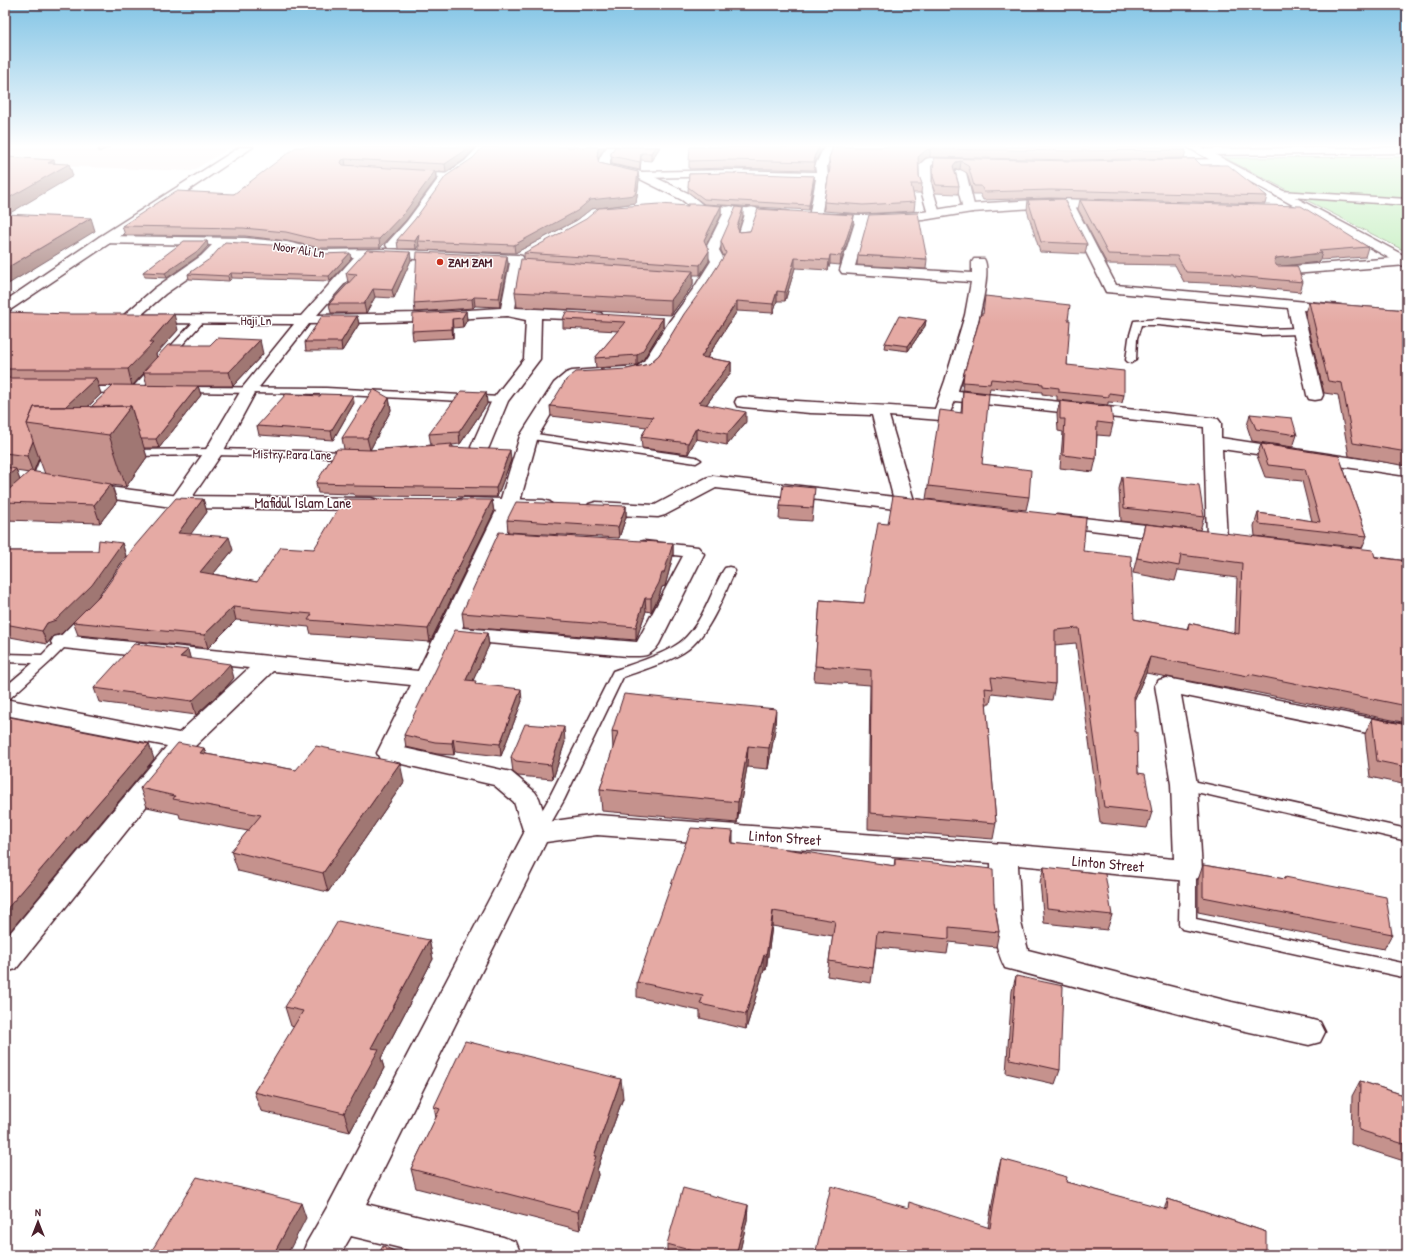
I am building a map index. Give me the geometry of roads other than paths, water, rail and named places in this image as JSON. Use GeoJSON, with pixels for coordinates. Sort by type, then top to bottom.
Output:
{"type":"FeatureCollection","features":[{"type":"Feature","properties":{"kind":"street"},"geometry":{"type":"LineString","coordinates":[[8,315],[104,240],[157,206]]}},
{"type":"Feature","properties":{"kind":"street"},"geometry":{"type":"LineString","coordinates":[[385,254],[411,224],[424,206]]}},
{"type":"Feature","properties":{"kind":"street"},"geometry":{"type":"LineString","coordinates":[[815,217],[817,206]]}},
{"type":"Feature","properties":{"kind":"street"},"geometry":{"type":"LineString","coordinates":[[932,206],[934,214]]}},
{"type":"Feature","properties":{"kind":"street"},"geometry":{"type":"LineString","coordinates":[[684,208],[862,219],[934,214],[969,209],[1012,206]]}},
{"type":"Feature","properties":{"kind":"street"},"geometry":{"type":"LineString","coordinates":[[1069,206],[1111,289],[1347,309]]}},
{"type":"Feature","properties":{"kind":"street"},"geometry":{"type":"LineString","coordinates":[[1301,206],[1407,261]]}},
{"type":"Feature","properties":{"kind":"street"},"geometry":{"type":"LineString","coordinates":[[1284,209],[1308,210]]}},
{"type":"Feature","properties":{"kind":"street"},"geometry":{"type":"LineString","coordinates":[[320,1255],[342,1216],[537,833],[526,798],[502,778],[389,753],[509,505],[529,436],[560,386],[572,376],[627,373],[643,370],[650,364],[676,322],[706,281],[718,261],[712,250],[731,210]]}},
{"type":"Feature","properties":{"kind":"street"},"geometry":{"type":"LineString","coordinates":[[744,236],[752,211]]}},
{"type":"Feature","properties":{"kind":"street"},"geometry":{"type":"LineString","coordinates":[[862,219],[847,270],[980,278]]}},
{"type":"Feature","properties":{"kind":"street","name":"Noor Ali Ln"},"geometry":{"type":"LineString","coordinates":[[104,240],[222,242],[288,246],[320,254],[385,254],[516,263],[531,268]]}},
{"type":"Feature","properties":{"kind":"street","name":"Haji Ln"},"geometry":{"type":"LineString","coordinates":[[222,242],[206,259],[120,319],[305,320],[419,317],[507,312]]}},
{"type":"Feature","properties":{"kind":"street"},"geometry":{"type":"LineString","coordinates":[[507,312],[516,263],[531,252]]}},
{"type":"Feature","properties":{"kind":"street"},"geometry":{"type":"LineString","coordinates":[[174,508],[214,452],[249,390],[305,320],[364,254]]}},
{"type":"Feature","properties":{"kind":"street"},"geometry":{"type":"LineString","coordinates":[[1280,271],[1407,261]]}},
{"type":"Feature","properties":{"kind":"street"},"geometry":{"type":"LineString","coordinates":[[743,402],[810,408],[879,410],[941,415],[950,395],[963,346],[974,313],[980,278],[979,262]]}},
{"type":"Feature","properties":{"kind":"street"},"geometry":{"type":"LineString","coordinates":[[690,280],[706,281]]}},
{"type":"Feature","properties":{"kind":"street"},"geometry":{"type":"LineString","coordinates":[[1294,305],[1315,395]]}},
{"type":"Feature","properties":{"kind":"street"},"geometry":{"type":"LineString","coordinates":[[507,312],[608,317]]}},
{"type":"Feature","properties":{"kind":"street"},"geometry":{"type":"LineString","coordinates":[[476,447],[500,400],[532,359],[534,317],[507,312]]}},
{"type":"Feature","properties":{"kind":"street"},"geometry":{"type":"LineString","coordinates":[[661,321],[676,322]]}},
{"type":"Feature","properties":{"kind":"street"},"geometry":{"type":"LineString","coordinates":[[950,395],[1212,423],[1213,442],[1209,538],[1037,519]]}},
{"type":"Feature","properties":{"kind":"street"},"geometry":{"type":"LineString","coordinates":[[879,410],[905,504]]}},
{"type":"Feature","properties":{"kind":"street"},"geometry":{"type":"LineString","coordinates":[[1213,442],[1407,472]]}},
{"type":"Feature","properties":{"kind":"street","name":"Mafidul Islam Lane"},"geometry":{"type":"LineString","coordinates":[[11,477],[174,508],[391,504]]}},
{"type":"Feature","properties":{"kind":"street"},"geometry":{"type":"LineString","coordinates":[[446,504],[658,511],[713,482],[936,508]]}},
{"type":"Feature","properties":{"kind":"street"},"geometry":{"type":"LineString","coordinates":[[493,538],[517,540]]}},
{"type":"Feature","properties":{"kind":"street"},"geometry":{"type":"LineString","coordinates":[[448,633],[627,650],[642,649],[648,644],[694,554],[692,550],[684,549],[628,546]]}},
{"type":"Feature","properties":{"kind":"street"},"geometry":{"type":"LineString","coordinates":[[62,642],[426,679]]}},
{"type":"Feature","properties":{"kind":"street"},"geometry":{"type":"LineString","coordinates":[[5,960],[184,742],[268,663]]}},
{"type":"Feature","properties":{"kind":"street"},"geometry":{"type":"LineString","coordinates":[[1188,871],[1184,784],[1167,685],[1407,733]]}},
{"type":"Feature","properties":{"kind":"street"},"geometry":{"type":"LineString","coordinates":[[5,707],[134,731],[184,742]]}},
{"type":"Feature","properties":{"kind":"street","name":"Linton Street"},"geometry":{"type":"LineString","coordinates":[[537,833],[597,825],[1004,854],[1188,871]]}},
{"type":"Feature","properties":{"kind":"street"},"geometry":{"type":"LineString","coordinates":[[1004,854],[1007,923],[1015,959],[1232,1015],[1309,1032]]}},
{"type":"Feature","properties":{"kind":"street"},"geometry":{"type":"LineString","coordinates":[[342,1216],[503,1255]]}},
{"type":"Feature","properties":{"kind":"lane"},"geometry":{"type":"LineString","coordinates":[[103,401],[114,390],[136,390],[200,320]]}},
{"type":"Feature","properties":{"kind":"lane"},"geometry":{"type":"LineString","coordinates":[[1131,360],[1133,338],[1137,322],[1158,322],[1262,332],[1300,331]]}},
{"type":"Feature","properties":{"kind":"lane"},"geometry":{"type":"LineString","coordinates":[[73,390],[152,390]]}},
{"type":"Feature","properties":{"kind":"lane"},"geometry":{"type":"LineString","coordinates":[[174,390],[326,392],[500,400]]}},
{"type":"Feature","properties":{"kind":"lane"},"geometry":{"type":"LineString","coordinates":[[529,436],[696,460]]}},
{"type":"Feature","properties":{"kind":"lane"},"geometry":{"type":"LineString","coordinates":[[48,454],[59,444]]}},
{"type":"Feature","properties":{"kind":"lane","name":"Mistry Para Lane"},"geometry":{"type":"LineString","coordinates":[[119,454],[214,452],[357,455]]}},
{"type":"Feature","properties":{"kind":"lane"},"geometry":{"type":"LineString","coordinates":[[48,454],[63,454]]}},
{"type":"Feature","properties":{"kind":"lane"},"geometry":{"type":"LineString","coordinates":[[5,509],[52,484],[48,454]]}},
{"type":"Feature","properties":{"kind":"lane"},"geometry":{"type":"LineString","coordinates":[[537,833],[556,800],[618,674],[668,654],[687,644],[703,622],[729,571]]}},
{"type":"Feature","properties":{"kind":"lane"},"geometry":{"type":"LineString","coordinates":[[5,695],[97,607]]}},
{"type":"Feature","properties":{"kind":"lane"},"geometry":{"type":"LineString","coordinates":[[5,658],[45,658]]}},
{"type":"Feature","properties":{"kind":"lane"},"geometry":{"type":"LineString","coordinates":[[1184,784],[1407,836]]}},
{"type":"Feature","properties":{"kind":"lane"},"geometry":{"type":"LineString","coordinates":[[1188,871],[1188,924],[1407,970]]}},
{"type":"Feature","properties":{"kind":"place","name":"ZAM ZAM"},"geometry":{"type":"Point","coordinates":[440,262]}}]}
